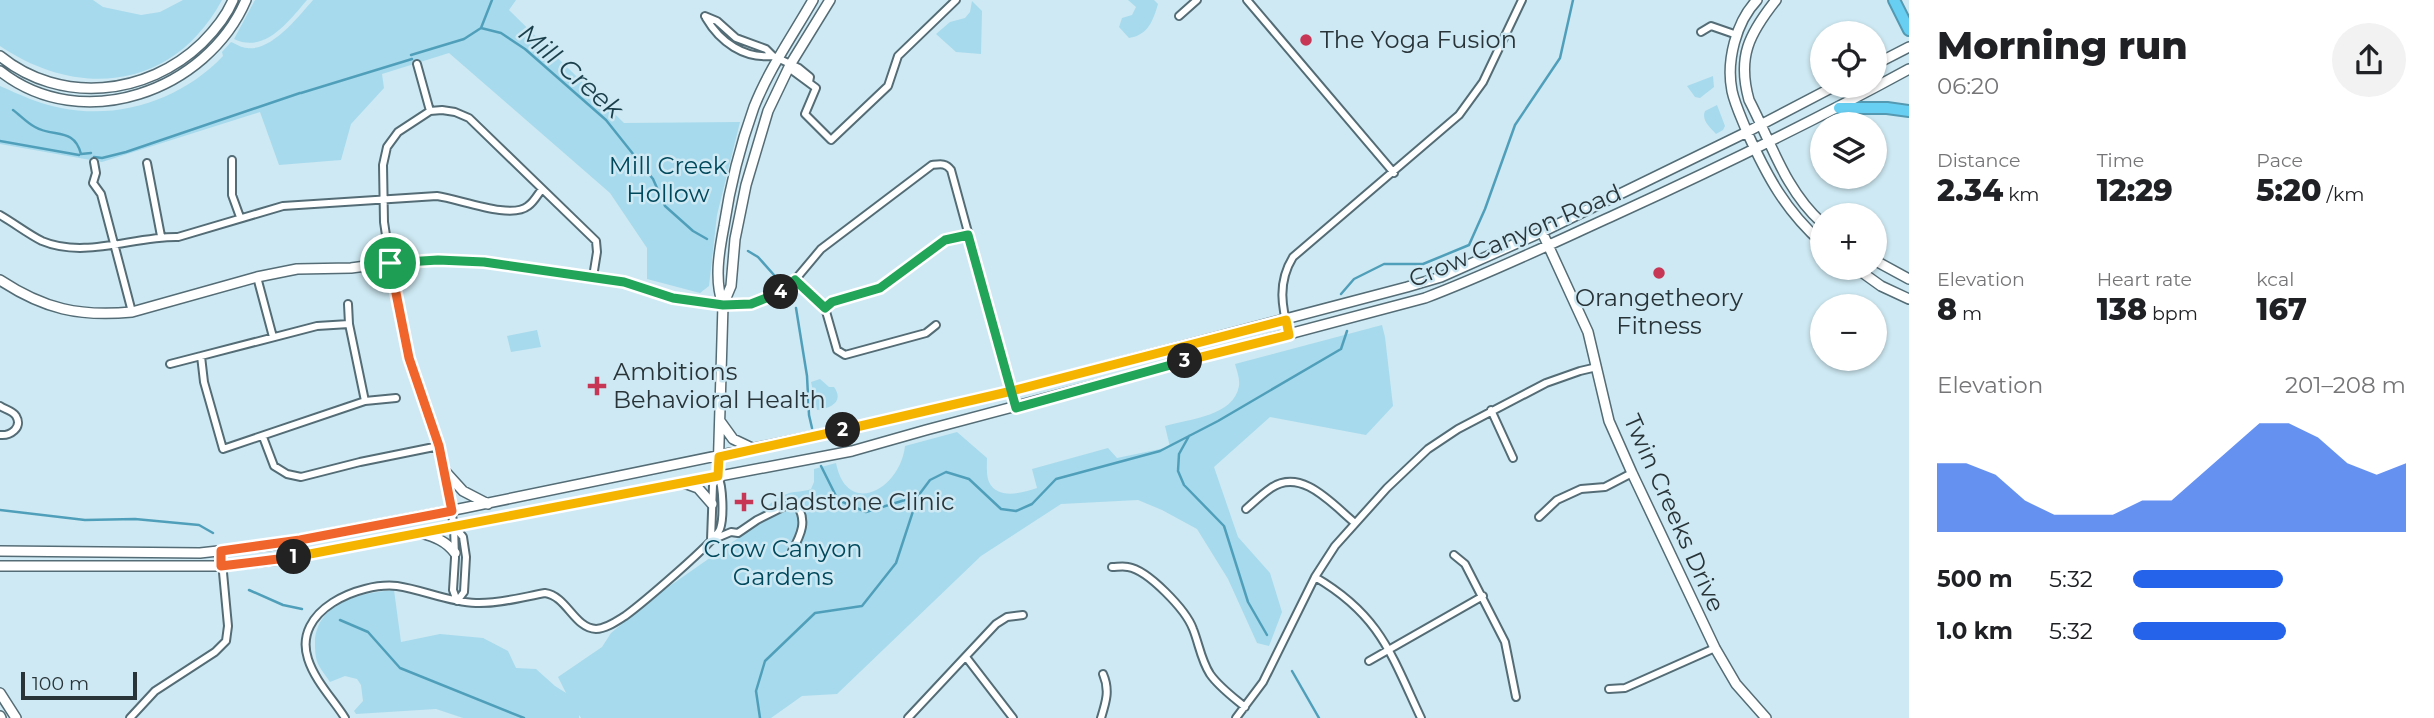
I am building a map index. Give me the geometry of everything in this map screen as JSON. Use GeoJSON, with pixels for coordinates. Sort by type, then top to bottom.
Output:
{"type":"FeatureCollection","features":[{"type":"Feature","properties":{"kind":"highway"},"geometry":{"type":"LineString","coordinates":[[1894,0],[1909,30]]}},
{"type":"Feature","properties":{"kind":"highway"},"geometry":{"type":"LineString","coordinates":[[1839,108],[1909,111]]}},
{"type":"Feature","properties":{"kind":"main road"},"geometry":{"type":"LineString","coordinates":[[0,56],[31,75],[69,87],[101,88],[132,83],[153,77],[190,55],[218,26],[233,0]]}},
{"type":"Feature","properties":{"kind":"main road"},"geometry":{"type":"LineString","coordinates":[[0,71],[34,91],[74,100],[100,101],[146,93],[188,72],[204,59],[233,27],[246,0]]}},
{"type":"Feature","properties":{"kind":"main road"},"geometry":{"type":"LineString","coordinates":[[718,476],[723,305],[717,287],[722,237],[732,182],[755,105],[775,57],[813,0]]}},
{"type":"Feature","properties":{"kind":"main road"},"geometry":{"type":"LineString","coordinates":[[723,305],[731,286],[741,208],[753,154],[768,111],[830,0]]}},
{"type":"Feature","properties":{"kind":"main road"},"geometry":{"type":"LineString","coordinates":[[1757,0],[1745,17],[1733,49],[1732,92],[1755,150],[1773,185],[1800,223],[1810,232]]}},
{"type":"Feature","properties":{"kind":"main road"},"geometry":{"type":"LineString","coordinates":[[1776,0],[1754,29],[1744,61],[1745,86],[1769,143],[1800,200],[1810,210]]}},
{"type":"Feature","properties":{"kind":"main road"},"geometry":{"type":"LineString","coordinates":[[1887,58],[1909,47]]}},
{"type":"Feature","properties":{"kind":"main road","name":"Crow Canyon Road"},"geometry":{"type":"LineString","coordinates":[[0,566],[221,566],[290,557],[852,451],[1425,298],[1475,279],[1755,150],[1909,69]]}},
{"type":"Feature","properties":{"kind":"main road","name":"Crow Canyon Road"},"geometry":{"type":"LineString","coordinates":[[0,551],[221,551],[300,540],[719,457],[1012,391],[1441,277],[1542,232],[1812,98]]}},
{"type":"Feature","properties":{"kind":"main road","name":"Twin Creeks Drive"},"geometry":{"type":"LineString","coordinates":[[1542,232],[1588,332],[1609,421],[1632,473],[1715,648],[1759,716]]}},
{"type":"Feature","properties":{"kind":"main road"},"geometry":{"type":"LineString","coordinates":[[0,279],[23,295],[63,310],[87,314],[132,312],[257,277],[297,269],[351,268],[438,260],[484,262],[593,277],[624,282],[673,298],[723,305]]}},
{"type":"Feature","properties":{"kind":"main road"},"geometry":{"type":"LineString","coordinates":[[1887,267],[1909,279]]}},
{"type":"Feature","properties":{"kind":"main road"},"geometry":{"type":"LineString","coordinates":[[1873,280],[1909,299]]}},
{"type":"Feature","properties":{"kind":"main road"},"geometry":{"type":"LineString","coordinates":[[720,421],[733,439],[756,449]]}},
{"type":"Feature","properties":{"kind":"main road"},"geometry":{"type":"LineString","coordinates":[[443,468],[463,491],[488,504]]}},
{"type":"Feature","properties":{"kind":"main road"},"geometry":{"type":"LineString","coordinates":[[683,482],[700,490],[712,504]]}},
{"type":"Feature","properties":{"kind":"main road"},"geometry":{"type":"LineString","coordinates":[[419,533],[437,538],[455,553]]}},
{"type":"Feature","properties":{"kind":"main road"},"geometry":{"type":"LineString","coordinates":[[0,693],[16,718]]}},
{"type":"Feature","properties":{"kind":"street"},"geometry":{"type":"LineString","coordinates":[[1178,16],[1197,0]]}},
{"type":"Feature","properties":{"kind":"street"},"geometry":{"type":"LineString","coordinates":[[1247,0],[1394,173]]}},
{"type":"Feature","properties":{"kind":"street"},"geometry":{"type":"LineString","coordinates":[[1289,335],[1282,307],[1281,287],[1285,268],[1307,243],[1394,173],[1459,115],[1483,82],[1522,0]]}},
{"type":"Feature","properties":{"kind":"street"},"geometry":{"type":"LineString","coordinates":[[775,57],[764,58],[729,45],[715,34],[705,16],[717,21],[736,38],[766,49],[816,88],[804,114],[831,140],[888,86],[898,56],[952,1]]}},
{"type":"Feature","properties":{"kind":"street"},"geometry":{"type":"LineString","coordinates":[[1701,32],[1711,26],[1738,35]]}},
{"type":"Feature","properties":{"kind":"street"},"geometry":{"type":"LineString","coordinates":[[417,64],[430,111]]}},
{"type":"Feature","properties":{"kind":"street"},"geometry":{"type":"LineString","coordinates":[[457,601],[453,590],[455,553],[452,511],[439,446],[409,358],[390,263],[383,198],[383,165],[387,147],[398,132],[430,111],[442,110],[470,118],[596,241],[593,277]]}},
{"type":"Feature","properties":{"kind":"street"},"geometry":{"type":"LineString","coordinates":[[232,160],[232,195],[240,217]]}},
{"type":"Feature","properties":{"kind":"street"},"geometry":{"type":"LineString","coordinates":[[94,162],[96,173],[93,183],[101,194],[132,312]]}},
{"type":"Feature","properties":{"kind":"street"},"geometry":{"type":"LineString","coordinates":[[147,163],[161,236]]}},
{"type":"Feature","properties":{"kind":"street"},"geometry":{"type":"LineString","coordinates":[[723,305],[751,304],[782,291],[821,249],[932,165],[942,163],[951,170],[1016,408]]}},
{"type":"Feature","properties":{"kind":"street"},"geometry":{"type":"LineString","coordinates":[[0,215],[43,241],[72,248],[115,245],[161,236],[177,237],[283,206],[437,196],[455,198],[506,212],[518,211],[528,206],[542,188]]}},
{"type":"Feature","properties":{"kind":"street"},"geometry":{"type":"LineString","coordinates":[[825,308],[832,302],[880,288],[945,240],[968,235]]}},
{"type":"Feature","properties":{"kind":"street"},"geometry":{"type":"LineString","coordinates":[[257,277],[273,337]]}},
{"type":"Feature","properties":{"kind":"street"},"geometry":{"type":"LineString","coordinates":[[795,280],[825,308],[837,350],[845,355],[926,333],[936,325]]}},
{"type":"Feature","properties":{"kind":"street"},"geometry":{"type":"LineString","coordinates":[[348,304],[349,324],[365,401]]}},
{"type":"Feature","properties":{"kind":"street"},"geometry":{"type":"LineString","coordinates":[[170,364],[317,326],[349,324]]}},
{"type":"Feature","properties":{"kind":"street"},"geometry":{"type":"LineString","coordinates":[[201,356],[204,382],[223,449],[365,401],[396,398]]}},
{"type":"Feature","properties":{"kind":"street"},"geometry":{"type":"LineString","coordinates":[[1236,718],[1263,682],[1315,577],[1335,547],[1428,449],[1491,410],[1562,377],[1597,367]]}},
{"type":"Feature","properties":{"kind":"street"},"geometry":{"type":"LineString","coordinates":[[0,406],[16,416],[17,424],[9,435],[0,435]]}},
{"type":"Feature","properties":{"kind":"street"},"geometry":{"type":"LineString","coordinates":[[1491,410],[1513,458]]}},
{"type":"Feature","properties":{"kind":"street"},"geometry":{"type":"LineString","coordinates":[[263,437],[274,466],[287,474],[301,477],[360,461],[439,446]]}},
{"type":"Feature","properties":{"kind":"street"},"geometry":{"type":"LineString","coordinates":[[1539,517],[1557,500],[1581,489],[1605,487],[1632,473]]}},
{"type":"Feature","properties":{"kind":"street"},"geometry":{"type":"LineString","coordinates":[[711,540],[713,485],[718,476]]}},
{"type":"Feature","properties":{"kind":"street"},"geometry":{"type":"LineString","coordinates":[[345,718],[314,673],[308,659],[307,638],[315,618],[345,595],[368,588],[394,586],[457,601],[479,603],[545,593],[553,594],[583,625],[596,629],[609,625],[627,614],[711,540],[719,529],[722,484],[718,476]]}},
{"type":"Feature","properties":{"kind":"street"},"geometry":{"type":"LineString","coordinates":[[1246,509],[1273,486],[1292,482],[1309,485],[1355,523]]}},
{"type":"Feature","properties":{"kind":"street"},"geometry":{"type":"LineString","coordinates":[[711,540],[731,532],[738,533],[791,503],[796,504],[799,509],[803,527],[792,551]]}},
{"type":"Feature","properties":{"kind":"street"},"geometry":{"type":"LineString","coordinates":[[454,526],[463,537],[466,557],[464,592],[457,601]]}},
{"type":"Feature","properties":{"kind":"street"},"geometry":{"type":"LineString","coordinates":[[130,718],[155,691],[215,652],[226,641],[228,626],[221,551]]}},
{"type":"Feature","properties":{"kind":"street"},"geometry":{"type":"LineString","coordinates":[[1454,555],[1465,564],[1505,642],[1516,697]]}},
{"type":"Feature","properties":{"kind":"street"},"geometry":{"type":"LineString","coordinates":[[1112,567],[1128,567],[1139,571],[1184,611],[1211,676],[1245,707]]}},
{"type":"Feature","properties":{"kind":"street"},"geometry":{"type":"LineString","coordinates":[[1315,577],[1362,610],[1389,648],[1422,718]]}},
{"type":"Feature","properties":{"kind":"street"},"geometry":{"type":"LineString","coordinates":[[1369,661],[1483,596]]}},
{"type":"Feature","properties":{"kind":"street"},"geometry":{"type":"LineString","coordinates":[[908,718],[996,624],[1007,617],[1023,615]]}},
{"type":"Feature","properties":{"kind":"street"},"geometry":{"type":"LineString","coordinates":[[1609,689],[1625,688],[1715,648]]}},
{"type":"Feature","properties":{"kind":"street"},"geometry":{"type":"LineString","coordinates":[[966,657],[1013,718]]}},
{"type":"Feature","properties":{"kind":"street"},"geometry":{"type":"LineString","coordinates":[[1101,718],[1108,698],[1108,685],[1103,674]]}},
{"type":"Feature","properties":{"kind":"green space"},"geometry":{"type":"Polygon","coordinates":[[[0,0],[93,0],[103,7],[141,15],[160,12],[183,0],[222,0],[202,30],[178,52],[152,68],[123,77],[93,79],[62,74],[31,63],[0,46],[0,0]]]}},
{"type":"Feature","properties":{"kind":"green space"},"geometry":{"type":"Polygon","coordinates":[[[255,0],[307,0],[284,26],[266,39],[245,42],[234,39],[255,0]]]}},
{"type":"Feature","properties":{"kind":"green space","name":"Mill Creek Hollow"},"geometry":{"type":"Polygon","coordinates":[[[313,0],[516,0],[509,10],[624,123],[740,122],[717,215],[709,286],[700,293],[647,279],[647,248],[610,193],[449,53],[382,74],[384,88],[351,124],[341,160],[279,165],[260,112],[102,162],[0,144],[0,86],[45,104],[84,111],[106,111],[149,103],[170,95],[207,71],[223,56],[222,52],[231,42],[245,48],[256,48],[275,39],[313,0]]]}},
{"type":"Feature","properties":{"kind":"green space"},"geometry":{"type":"Polygon","coordinates":[[[1128,0],[1154,0],[1158,4],[1152,21],[1145,30],[1129,38],[1119,27],[1122,18],[1132,15],[1136,7],[1128,0]]]}},
{"type":"Feature","properties":{"kind":"green space"},"geometry":{"type":"Polygon","coordinates":[[[972,1],[982,11],[981,54],[956,52],[936,34],[950,22],[965,18],[970,12],[972,1]]]}},
{"type":"Feature","properties":{"kind":"green space"},"geometry":{"type":"Polygon","coordinates":[[[1713,76],[1714,87],[1700,98],[1695,97],[1687,86],[1713,76]]]}},
{"type":"Feature","properties":{"kind":"green space"},"geometry":{"type":"Polygon","coordinates":[[[1717,105],[1725,126],[1716,134],[1704,114],[1717,105]]]}},
{"type":"Feature","properties":{"kind":"green space","name":"Crow Canyon Gardens"},"geometry":{"type":"Polygon","coordinates":[[[1382,325],[1393,406],[1366,435],[1270,417],[1214,467],[1238,537],[1270,573],[1282,612],[1269,646],[1257,643],[1228,579],[1197,529],[1138,500],[1061,504],[981,556],[837,694],[802,696],[771,718],[581,718],[579,715],[579,718],[463,718],[436,709],[356,714],[354,711],[363,701],[361,685],[357,679],[345,676],[330,682],[317,661],[315,642],[318,628],[332,609],[355,597],[394,590],[401,642],[440,634],[483,638],[508,651],[516,668],[536,669],[566,693],[558,677],[602,647],[611,633],[654,597],[744,534],[769,505],[789,493],[811,489],[814,469],[836,463],[842,480],[851,490],[873,492],[894,475],[905,446],[957,432],[987,458],[987,476],[993,488],[1011,494],[1025,492],[1037,488],[1032,469],[1108,448],[1117,458],[1170,447],[1165,426],[1209,415],[1229,404],[1239,386],[1235,364],[1382,325]]]}},
{"type":"Feature","properties":{"kind":"green space"},"geometry":{"type":"Polygon","coordinates":[[[537,330],[541,347],[511,352],[507,336],[537,330]]]}},
{"type":"Feature","properties":{"kind":"green space"},"geometry":{"type":"Polygon","coordinates":[[[820,379],[829,387],[834,387],[838,396],[832,406],[817,410],[811,382],[820,379]]]}},
{"type":"Feature","properties":{"kind":"waterway"},"geometry":{"type":"LineString","coordinates":[[481,28],[492,0]]}},
{"type":"Feature","properties":{"kind":"waterway"},"geometry":{"type":"LineString","coordinates":[[1341,294],[1354,279],[1384,264],[1423,264],[1469,245],[1515,125],[1560,58],[1573,0]]}},
{"type":"Feature","properties":{"kind":"waterway","name":"Mill Creek"},"geometry":{"type":"LineString","coordinates":[[411,55],[464,39],[481,28],[501,33],[525,49],[606,120],[653,179],[665,206],[693,231],[707,239]]}},
{"type":"Feature","properties":{"kind":"waterway"},"geometry":{"type":"LineString","coordinates":[[301,93],[412,59]]}},
{"type":"Feature","properties":{"kind":"waterway"},"geometry":{"type":"LineString","coordinates":[[94,157],[102,158],[126,152],[300,93]]}},
{"type":"Feature","properties":{"kind":"waterway"},"geometry":{"type":"LineString","coordinates":[[13,110],[35,127],[68,136],[74,140],[81,154],[91,153]]}},
{"type":"Feature","properties":{"kind":"waterway"},"geometry":{"type":"LineString","coordinates":[[0,141],[79,155]]}},
{"type":"Feature","properties":{"kind":"waterway","name":"Mill Creek"},"geometry":{"type":"LineString","coordinates":[[748,251],[758,257],[774,275]]}},
{"type":"Feature","properties":{"kind":"waterway","name":"Mill Creek"},"geometry":{"type":"LineString","coordinates":[[796,308],[812,428]]}},
{"type":"Feature","properties":{"kind":"waterway"},"geometry":{"type":"LineString","coordinates":[[760,718],[756,691],[765,661],[815,613],[862,606],[896,563],[918,496],[930,480],[946,472],[969,479],[1001,509],[1016,511],[1032,504],[1056,479],[1160,451],[1218,421],[1341,349],[1347,331]]}},
{"type":"Feature","properties":{"kind":"waterway"},"geometry":{"type":"LineString","coordinates":[[1189,436],[1179,454],[1178,471],[1184,485],[1224,526],[1248,602],[1267,635]]}},
{"type":"Feature","properties":{"kind":"waterway","name":"Mill Creek"},"geometry":{"type":"LineString","coordinates":[[821,466],[838,500],[866,512],[918,496]]}},
{"type":"Feature","properties":{"kind":"waterway"},"geometry":{"type":"LineString","coordinates":[[0,510],[85,520],[135,519],[199,525],[213,533]]}},
{"type":"Feature","properties":{"kind":"waterway"},"geometry":{"type":"LineString","coordinates":[[249,590],[283,605],[302,609]]}},
{"type":"Feature","properties":{"kind":"waterway"},"geometry":{"type":"LineString","coordinates":[[340,620],[368,632],[400,668],[524,718]]}},
{"type":"Feature","properties":{"kind":"waterway"},"geometry":{"type":"LineString","coordinates":[[1292,671],[1319,718]]}},
{"type":"Feature","properties":{"kind":"place","name":"The Yoga Fusion"},"geometry":{"type":"Point","coordinates":[1306,40]}},
{"type":"Feature","properties":{"kind":"place","name":"Orangetheory Fitness"},"geometry":{"type":"Point","coordinates":[1659,273]}},
{"type":"Feature","properties":{"kind":"place","name":"Ambitions Behavioral Health"},"geometry":{"type":"Point","coordinates":[597,386]}},
{"type":"Feature","properties":{"kind":"place","name":"Gladstone Clinic"},"geometry":{"type":"Point","coordinates":[744,502]}},
{"type":"Feature","properties":{"kind":"route"},"geometry":{"type":"LineString","coordinates":[[390,263],[409,358],[439,446],[452,511],[272,545],[221,551],[221,566],[329,551],[718,476],[719,457],[1012,391],[1286,320],[1289,335],[1016,408],[1012,391],[968,235],[945,240],[880,288],[832,302],[825,308],[795,280],[782,291],[751,304],[723,305],[673,298],[624,282],[484,262],[438,260],[390,263]]}}]}
